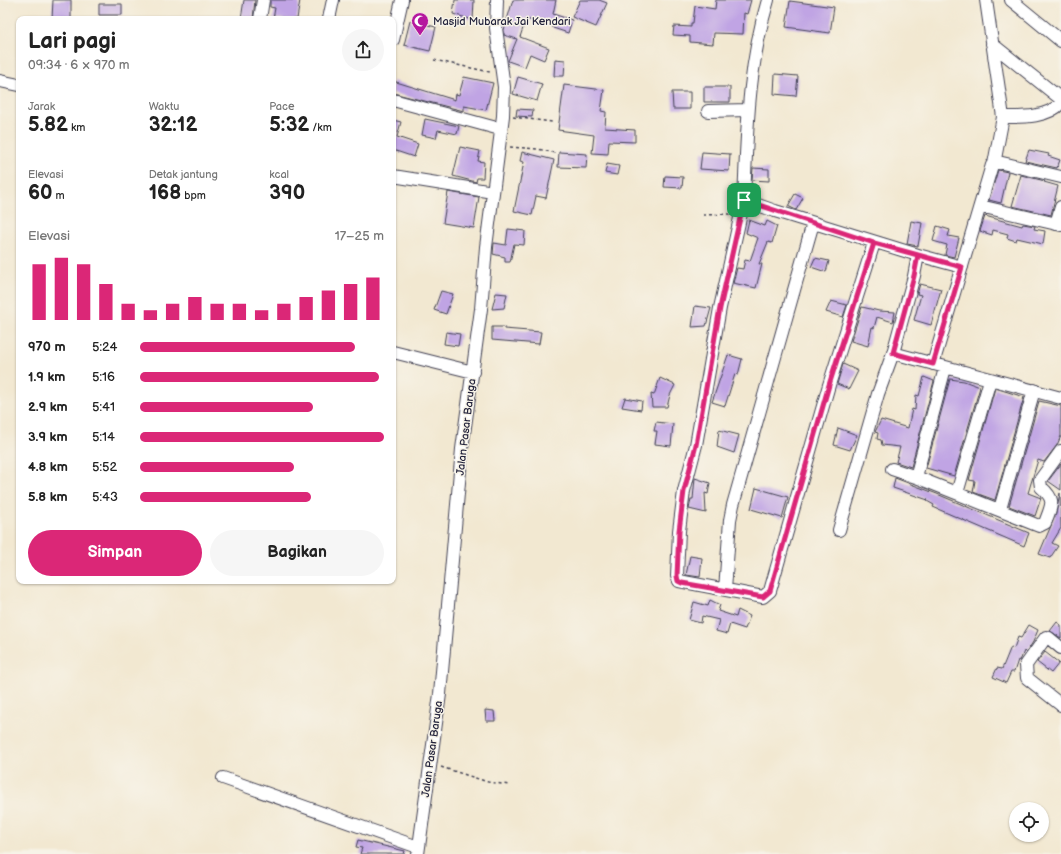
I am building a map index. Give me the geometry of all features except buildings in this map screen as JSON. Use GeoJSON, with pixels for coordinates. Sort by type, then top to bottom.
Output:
{"type":"FeatureCollection","features":[{"type":"Feature","properties":{"kind":"street"},"geometry":{"type":"LineString","coordinates":[[260,16],[263,0]]}},
{"type":"Feature","properties":{"kind":"street"},"geometry":{"type":"LineString","coordinates":[[330,16],[333,0]]}},
{"type":"Feature","properties":{"kind":"street"},"geometry":{"type":"LineString","coordinates":[[396,27],[402,0]]}},
{"type":"Feature","properties":{"kind":"street","name":"Jalan Pasar Baruga"},"geometry":{"type":"LineString","coordinates":[[418,851],[440,694],[462,449],[473,372],[498,146],[503,116],[504,87],[496,28],[497,0]]}},
{"type":"Feature","properties":{"kind":"street"},"geometry":{"type":"LineString","coordinates":[[768,0],[754,57],[748,110],[742,214],[720,308],[696,445],[684,491],[678,539],[678,581],[763,597],[770,591],[829,385],[874,243]]}},
{"type":"Feature","properties":{"kind":"street"},"geometry":{"type":"LineString","coordinates":[[933,364],[991,168],[994,164],[1003,117],[986,0]]}},
{"type":"Feature","properties":{"kind":"street"},"geometry":{"type":"LineString","coordinates":[[1011,0],[1061,41]]}},
{"type":"Feature","properties":{"kind":"street"},"geometry":{"type":"LineString","coordinates":[[992,44],[1061,100]]}},
{"type":"Feature","properties":{"kind":"street"},"geometry":{"type":"LineString","coordinates":[[0,81],[16,84]]}},
{"type":"Feature","properties":{"kind":"street"},"geometry":{"type":"LineString","coordinates":[[396,101],[500,129]]}},
{"type":"Feature","properties":{"kind":"street"},"geometry":{"type":"LineString","coordinates":[[1003,117],[1046,113],[1054,110],[1061,103]]}},
{"type":"Feature","properties":{"kind":"street"},"geometry":{"type":"LineString","coordinates":[[708,111],[748,110]]}},
{"type":"Feature","properties":{"kind":"street"},"geometry":{"type":"LineString","coordinates":[[994,164],[998,162],[1061,177]]}},
{"type":"Feature","properties":{"kind":"street"},"geometry":{"type":"LineString","coordinates":[[396,176],[493,192]]}},
{"type":"Feature","properties":{"kind":"street"},"geometry":{"type":"LineString","coordinates":[[744,200],[874,243],[962,267]]}},
{"type":"Feature","properties":{"kind":"street"},"geometry":{"type":"LineString","coordinates":[[980,206],[1059,224],[1061,207]]}},
{"type":"Feature","properties":{"kind":"street"},"geometry":{"type":"LineString","coordinates":[[725,590],[730,520],[733,505],[813,223]]}},
{"type":"Feature","properties":{"kind":"street"},"geometry":{"type":"LineString","coordinates":[[839,530],[878,394],[893,353],[914,276],[918,255]]}},
{"type":"Feature","properties":{"kind":"street"},"geometry":{"type":"LineString","coordinates":[[396,353],[473,372]]}},
{"type":"Feature","properties":{"kind":"street"},"geometry":{"type":"LineString","coordinates":[[893,353],[1061,398]]}},
{"type":"Feature","properties":{"kind":"street"},"geometry":{"type":"LineString","coordinates":[[916,476],[946,368]]}},
{"type":"Feature","properties":{"kind":"street"},"geometry":{"type":"LineString","coordinates":[[957,492],[990,380]]}},
{"type":"Feature","properties":{"kind":"street"},"geometry":{"type":"LineString","coordinates":[[1000,509],[1034,390]]}},
{"type":"Feature","properties":{"kind":"street"},"geometry":{"type":"LineString","coordinates":[[892,469],[916,476],[1039,526],[1044,523],[1052,500],[1051,496],[1041,487],[1040,480],[1061,451]]}},
{"type":"Feature","properties":{"kind":"street"},"geometry":{"type":"LineString","coordinates":[[1061,648],[1046,637],[1026,665],[1027,678],[1061,705]]}},
{"type":"Feature","properties":{"kind":"street"},"geometry":{"type":"LineString","coordinates":[[223,778],[418,851]]}},
{"type":"Feature","properties":{"kind":"path"},"geometry":{"type":"LineString","coordinates":[[434,60],[502,74]]}},
{"type":"Feature","properties":{"kind":"path"},"geometry":{"type":"LineString","coordinates":[[503,116],[552,122]]}},
{"type":"Feature","properties":{"kind":"path"},"geometry":{"type":"LineString","coordinates":[[498,146],[538,149],[555,153]]}},
{"type":"Feature","properties":{"kind":"path"},"geometry":{"type":"LineString","coordinates":[[703,216],[742,214]]}},
{"type":"Feature","properties":{"kind":"path"},"geometry":{"type":"LineString","coordinates":[[430,763],[488,782],[509,785]]}},
{"type":"Feature","properties":{"kind":"place","name":"Masjid Mubarak Jai Kendari"},"geometry":{"type":"Point","coordinates":[420,36]}},
{"type":"Feature","properties":{"kind":"route"},"geometry":{"type":"LineString","coordinates":[[744,200],[720,308],[696,445],[684,491],[679,531],[677,576],[678,581],[682,583],[763,597],[770,591],[829,385],[874,243],[918,255],[914,276],[893,353],[933,364],[962,267],[918,255],[874,243],[775,212],[744,200]]}}]}
